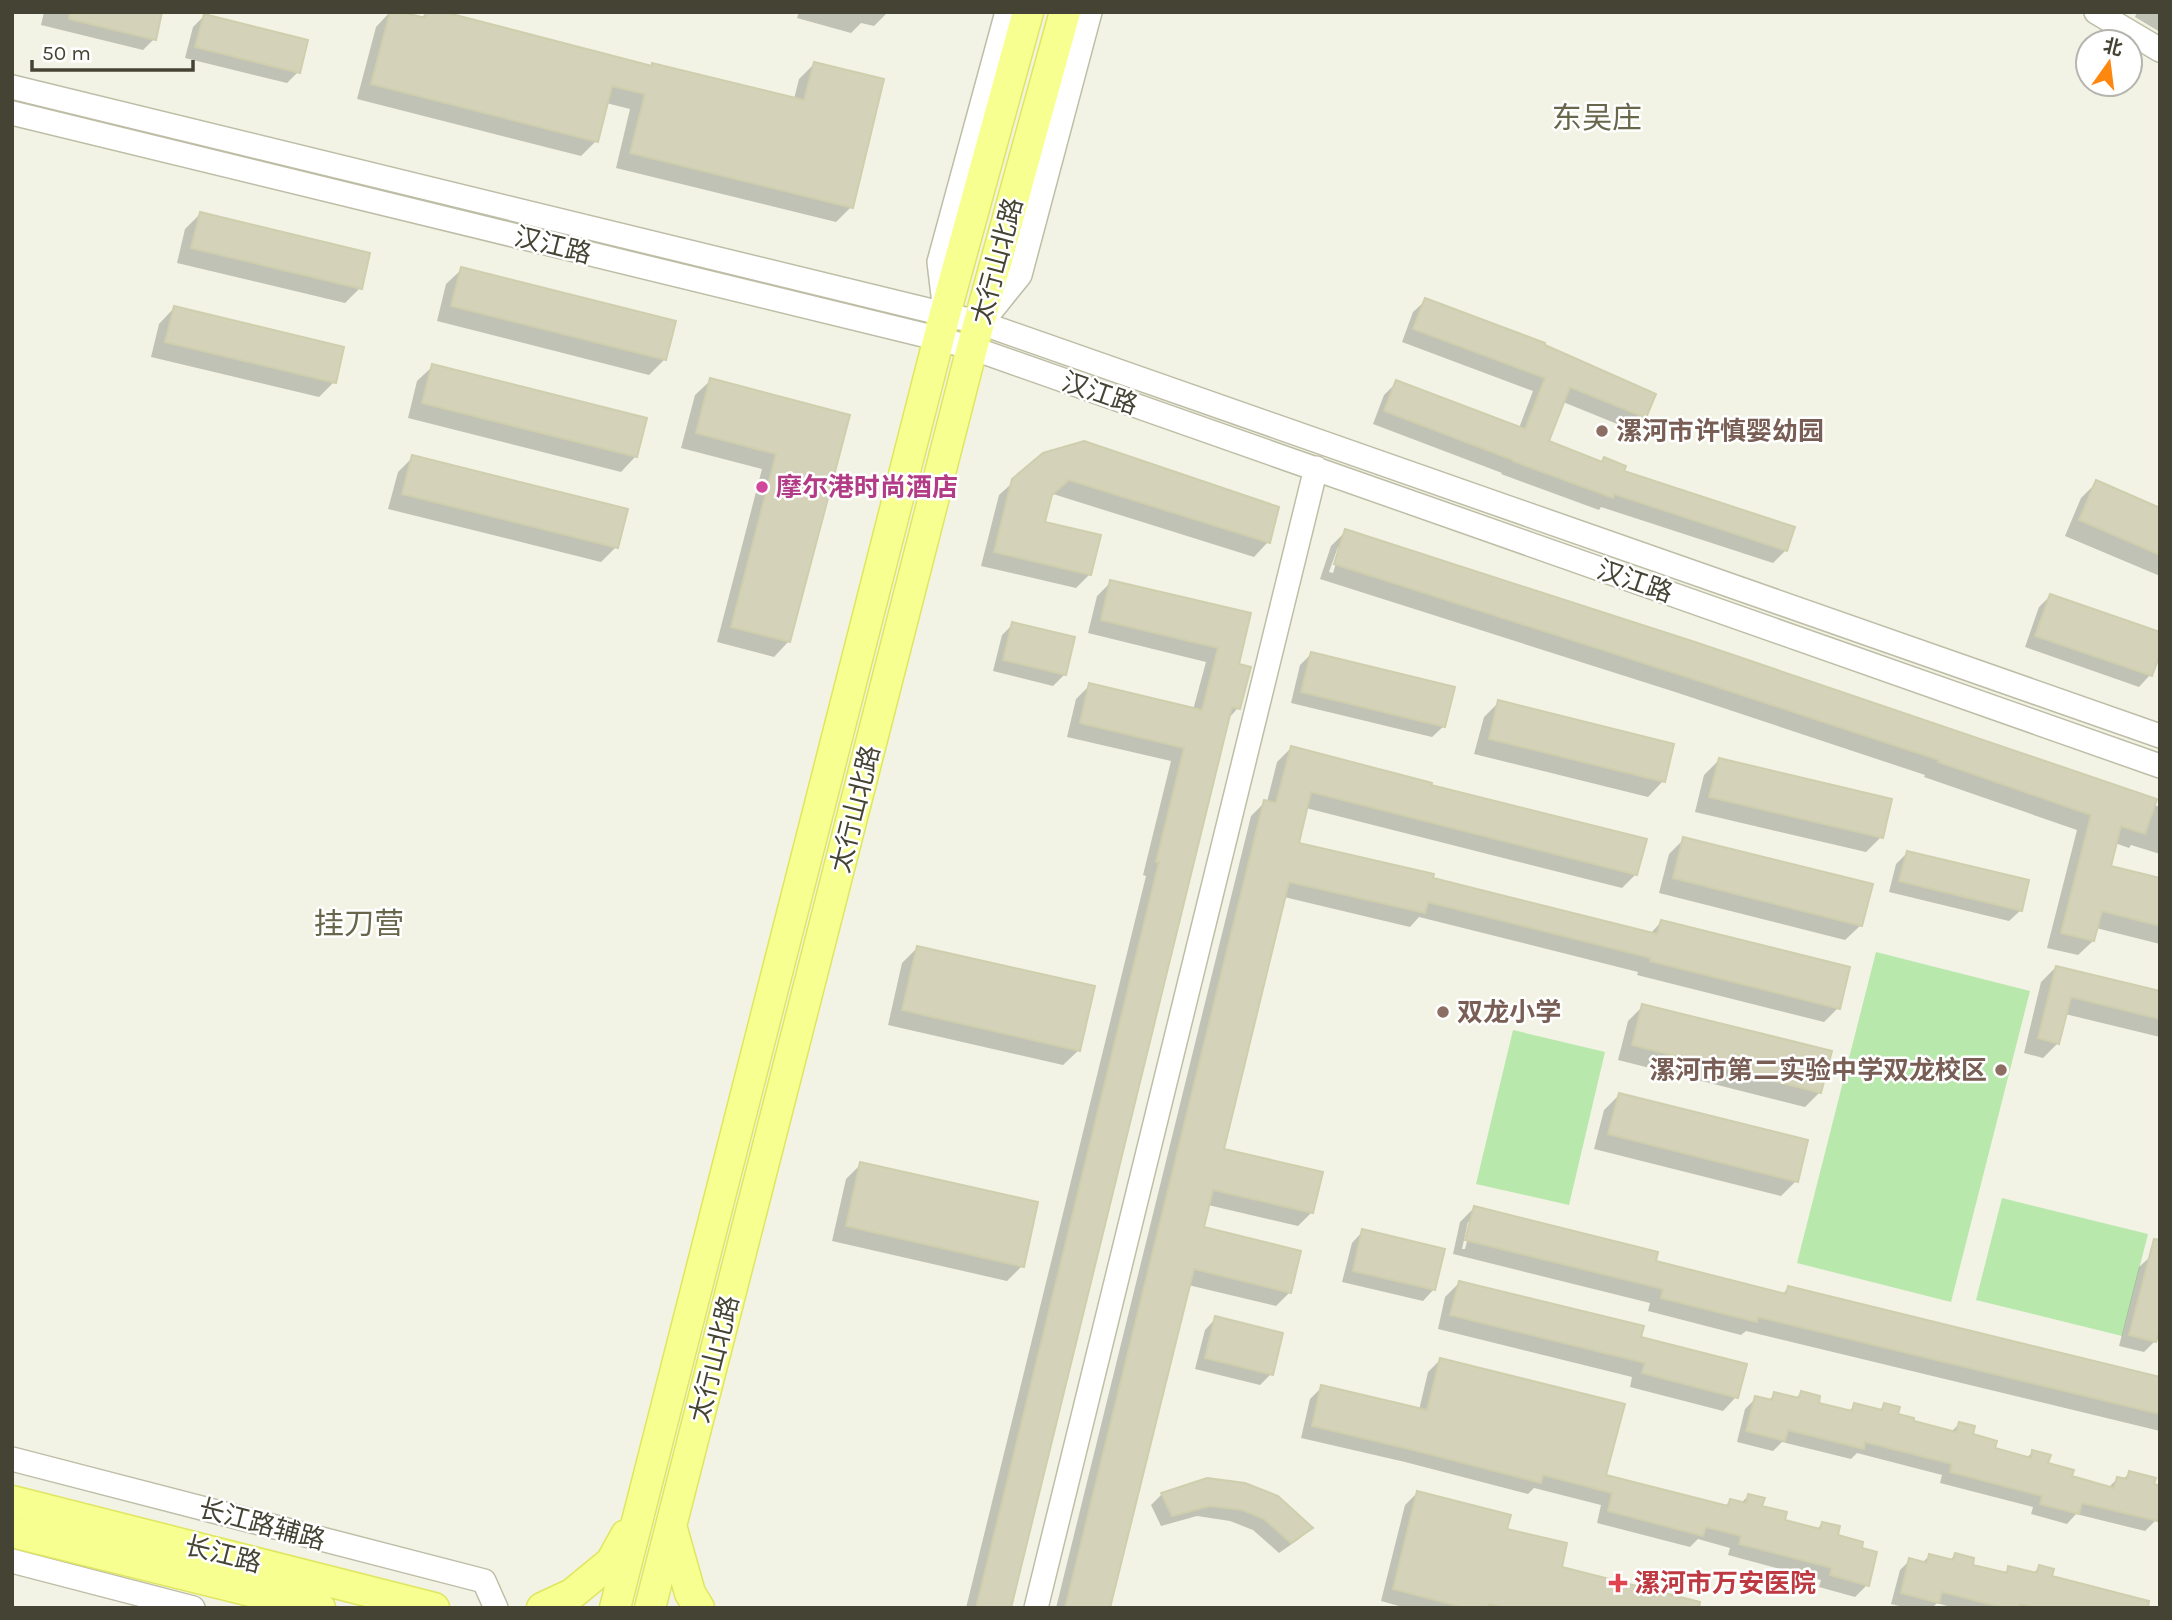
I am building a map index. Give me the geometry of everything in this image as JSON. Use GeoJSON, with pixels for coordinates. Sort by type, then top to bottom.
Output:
{"type":"FeatureCollection","features":[{"type":"Feature","properties":{"kind":"main road","name":"太行山北路"},"geometry":{"type":"LineString","coordinates":[[615,1608],[942,326],[1028,12]]}},
{"type":"Feature","properties":{"kind":"main road","name":"太行山北路"},"geometry":{"type":"LineString","coordinates":[[650,1608],[976,336],[1065,12]]}},
{"type":"Feature","properties":{"kind":"main road","name":"长江路"},"geometry":{"type":"LineString","coordinates":[[12,1501],[434,1608]]}},
{"type":"Feature","properties":{"kind":"main road"},"geometry":{"type":"LineString","coordinates":[[542,1608],[572,1594],[611,1562],[638,1514]]}},
{"type":"Feature","properties":{"kind":"main road"},"geometry":{"type":"LineString","coordinates":[[671,1527],[690,1593],[699,1608]]}},
{"type":"Feature","properties":{"kind":"main road","name":"长江路"},"geometry":{"type":"LineString","coordinates":[[12,1532],[320,1608]]}},
{"type":"Feature","properties":{"kind":"street"},"geometry":{"type":"LineString","coordinates":[[942,326],[939,262],[1007,12]]}},
{"type":"Feature","properties":{"kind":"street"},"geometry":{"type":"LineString","coordinates":[[976,336],[1020,275],[1090,12]]}},
{"type":"Feature","properties":{"kind":"street"},"geometry":{"type":"LineString","coordinates":[[2096,12],[2160,50]]}},
{"type":"Feature","properties":{"kind":"street","name":"汉江路"},"geometry":{"type":"LineString","coordinates":[[12,87],[976,336],[2160,736]]}},
{"type":"Feature","properties":{"kind":"street","name":"汉江路"},"geometry":{"type":"LineString","coordinates":[[12,113],[942,326]]}},
{"type":"Feature","properties":{"kind":"street","name":"汉江路"},"geometry":{"type":"LineString","coordinates":[[976,336],[1317,468],[2160,766]]}},
{"type":"Feature","properties":{"kind":"street"},"geometry":{"type":"LineString","coordinates":[[1036,1608],[1317,468]]}},
{"type":"Feature","properties":{"kind":"street","name":"长江路辅路"},"geometry":{"type":"LineString","coordinates":[[12,1459],[484,1581],[496,1608]]}},
{"type":"Feature","properties":{"kind":"street"},"geometry":{"type":"LineString","coordinates":[[12,1561],[193,1608]]}},
{"type":"Feature","properties":{"kind":"green space"},"geometry":{"type":"Polygon","coordinates":[[[1876,952],[2030,991],[1951,1302],[1797,1263],[1876,952]]]}},
{"type":"Feature","properties":{"kind":"green space"},"geometry":{"type":"Polygon","coordinates":[[[1513,1030],[1605,1052],[1569,1205],[1476,1184],[1513,1030]]]}},
{"type":"Feature","properties":{"kind":"green space"},"geometry":{"type":"Polygon","coordinates":[[[2002,1198],[2148,1234],[2122,1336],[1976,1300],[2002,1198]]]}},
{"type":"Feature","properties":{"kind":"building"},"geometry":{"type":"Polygon","coordinates":[[[70,12],[162,12],[156,40],[69,19],[70,12]]]}},
{"type":"Feature","properties":{"kind":"building"},"geometry":{"type":"Polygon","coordinates":[[[390,12],[425,18],[427,12],[444,12],[652,66],[652,63],[804,100],[814,62],[884,79],[853,208],[630,153],[645,94],[612,86],[598,142],[371,84],[390,12]]]}},
{"type":"Feature","properties":{"kind":"building"},"geometry":{"type":"Polygon","coordinates":[[[204,14],[308,40],[300,73],[195,47],[204,14]]]}},
{"type":"Feature","properties":{"kind":"building"},"geometry":{"type":"Polygon","coordinates":[[[200,212],[370,253],[362,289],[191,248],[200,212]]]}},
{"type":"Feature","properties":{"kind":"building"},"geometry":{"type":"Polygon","coordinates":[[[461,267],[676,321],[666,360],[451,306],[461,267]]]}},
{"type":"Feature","properties":{"kind":"building"},"geometry":{"type":"Polygon","coordinates":[[[1425,298],[1545,343],[1656,394],[1646,418],[1570,387],[1549,441],[1602,462],[1604,457],[1626,466],[1624,471],[1795,527],[1787,551],[1614,494],[1613,498],[1384,411],[1396,380],[1525,429],[1545,378],[1413,329],[1425,298]]]}},
{"type":"Feature","properties":{"kind":"building"},"geometry":{"type":"Polygon","coordinates":[[[174,306],[344,347],[336,383],[165,342],[174,306]]]}},
{"type":"Feature","properties":{"kind":"building"},"geometry":{"type":"Polygon","coordinates":[[[432,364],[647,418],[637,457],[422,403],[432,364]]]}},
{"type":"Feature","properties":{"kind":"building","name":"摩尔港时尚酒店"},"geometry":{"type":"Polygon","coordinates":[[[710,378],[850,415],[790,642],[731,627],[776,454],[696,433],[710,378]]]}},
{"type":"Feature","properties":{"kind":"building"},"geometry":{"type":"Polygon","coordinates":[[[1084,441],[1279,507],[1270,543],[1069,480],[1052,495],[1045,522],[1101,535],[1091,575],[994,552],[1012,479],[1043,453],[1084,441]]]}},
{"type":"Feature","properties":{"kind":"building"},"geometry":{"type":"Polygon","coordinates":[[[412,455],[628,509],[618,548],[402,494],[412,455]]]}},
{"type":"Feature","properties":{"kind":"building"},"geometry":{"type":"Polygon","coordinates":[[[2096,480],[2160,508],[2160,555],[2079,520],[2096,480]]]}},
{"type":"Feature","properties":{"kind":"building"},"geometry":{"type":"Polygon","coordinates":[[[1345,529],[1698,643],[2157,799],[2145,834],[2121,826],[2111,866],[2160,878],[2160,926],[2102,911],[2094,941],[2061,933],[2091,815],[1938,762],[1939,760],[1334,564],[1345,529]]]}},
{"type":"Feature","properties":{"kind":"building"},"geometry":{"type":"Polygon","coordinates":[[[1110,580],[1251,613],[1239,664],[1251,667],[1240,709],[1232,707],[1011,1608],[976,1608],[1159,862],[1156,862],[1184,748],[1080,723],[1089,683],[1202,710],[1218,648],[1101,620],[1110,580]]]}},
{"type":"Feature","properties":{"kind":"building"},"geometry":{"type":"Polygon","coordinates":[[[2050,594],[2160,632],[2160,654],[2152,676],[2035,636],[2050,594]]]}},
{"type":"Feature","properties":{"kind":"building"},"geometry":{"type":"Polygon","coordinates":[[[1012,622],[1075,637],[1066,675],[1003,660],[1012,622]]]}},
{"type":"Feature","properties":{"kind":"building"},"geometry":{"type":"Polygon","coordinates":[[[1311,652],[1455,687],[1445,727],[1301,692],[1311,652]]]}},
{"type":"Feature","properties":{"kind":"building"},"geometry":{"type":"Polygon","coordinates":[[[1498,700],[1674,744],[1665,782],[1489,739],[1498,700]]]}},
{"type":"Feature","properties":{"kind":"building"},"geometry":{"type":"Polygon","coordinates":[[[1291,746],[1432,783],[1431,785],[1647,839],[1637,875],[1311,792],[1299,843],[1434,874],[1433,878],[1657,934],[1661,920],[1850,967],[1840,1009],[1428,902],[1425,913],[1289,882],[1224,1149],[1323,1172],[1313,1213],[1213,1190],[1204,1227],[1301,1251],[1291,1293],[1194,1269],[1110,1608],[1065,1608],[1264,800],[1276,803],[1291,746]]]}},
{"type":"Feature","properties":{"kind":"building"},"geometry":{"type":"Polygon","coordinates":[[[1719,758],[1892,799],[1883,838],[1709,797],[1719,758]]]}},
{"type":"Feature","properties":{"kind":"building"},"geometry":{"type":"Polygon","coordinates":[[[1683,837],[1873,884],[1862,926],[1673,878],[1683,837]]]}},
{"type":"Feature","properties":{"kind":"building"},"geometry":{"type":"Polygon","coordinates":[[[1907,851],[2029,880],[2022,911],[1899,881],[1907,851]]]}},
{"type":"Feature","properties":{"kind":"building"},"geometry":{"type":"Polygon","coordinates":[[[917,946],[1095,986],[1080,1051],[902,1010],[917,946]]]}},
{"type":"Feature","properties":{"kind":"building"},"geometry":{"type":"Polygon","coordinates":[[[2056,966],[2160,991],[2160,1019],[2071,997],[2059,1044],[2038,1038],[2056,966]]]}},
{"type":"Feature","properties":{"kind":"building"},"geometry":{"type":"Polygon","coordinates":[[[1642,1004],[1832,1051],[1821,1093],[1632,1045],[1642,1004]]]}},
{"type":"Feature","properties":{"kind":"building"},"geometry":{"type":"Polygon","coordinates":[[[1619,1093],[1808,1140],[1798,1182],[1608,1134],[1619,1093]]]}},
{"type":"Feature","properties":{"kind":"building"},"geometry":{"type":"Polygon","coordinates":[[[860,1162],[1038,1202],[1024,1267],[846,1226],[860,1162]]]}},
{"type":"Feature","properties":{"kind":"building"},"geometry":{"type":"Polygon","coordinates":[[[1474,1206],[1658,1252],[1656,1261],[1786,1294],[1788,1286],[2160,1377],[2160,1414],[1758,1317],[1757,1322],[1661,1298],[1663,1289],[1465,1240],[1474,1206]]]}},
{"type":"Feature","properties":{"kind":"building"},"geometry":{"type":"Polygon","coordinates":[[[1362,1229],[1445,1249],[1435,1290],[1353,1271],[1362,1229]]]}},
{"type":"Feature","properties":{"kind":"building"},"geometry":{"type":"Polygon","coordinates":[[[2154,1239],[2160,1240],[2160,1328],[2156,1342],[2129,1335],[2154,1239]]]}},
{"type":"Feature","properties":{"kind":"building"},"geometry":{"type":"Polygon","coordinates":[[[1459,1281],[1644,1326],[1641,1337],[1747,1364],[1738,1398],[1642,1373],[1645,1363],[1450,1315],[1459,1281]]]}},
{"type":"Feature","properties":{"kind":"building"},"geometry":{"type":"Polygon","coordinates":[[[1215,1316],[1283,1333],[1273,1375],[1205,1358],[1215,1316]]]}},
{"type":"Feature","properties":{"kind":"building"},"geometry":{"type":"Polygon","coordinates":[[[1440,1358],[1625,1404],[1606,1475],[1728,1506],[1730,1499],[1746,1503],[1748,1494],[1765,1498],[1762,1506],[1787,1512],[1785,1520],[1820,1529],[1822,1522],[1840,1526],[1838,1535],[1863,1542],[1862,1548],[1877,1552],[1869,1586],[1830,1575],[1832,1568],[1739,1544],[1741,1536],[1706,1527],[1703,1536],[1608,1511],[1612,1493],[1543,1475],[1541,1483],[1312,1426],[1321,1385],[1427,1410],[1440,1358]]]}},
{"type":"Feature","properties":{"kind":"building"},"geometry":{"type":"Polygon","coordinates":[[[1801,1391],[1820,1396],[1819,1403],[1852,1411],[1854,1403],[1882,1410],[1884,1403],[1900,1407],[1898,1414],[1956,1432],[1959,1422],[1975,1426],[1973,1434],[1997,1441],[1995,1448],[2031,1458],[2032,1450],[2051,1455],[2048,1463],[2074,1470],[2072,1476],[2114,1488],[2117,1477],[2127,1479],[2129,1471],[2156,1478],[2154,1484],[2160,1486],[2158,1521],[2082,1503],[2079,1514],[2040,1504],[2042,1496],[1950,1472],[1952,1464],[1865,1442],[1864,1449],[1788,1430],[1785,1441],[1746,1431],[1755,1396],[1772,1400],[1774,1392],[1799,1398],[1801,1391]]]}},
{"type":"Feature","properties":{"kind":"building"},"geometry":{"type":"Polygon","coordinates":[[[1207,1478],[1245,1483],[1278,1496],[1313,1528],[1291,1543],[1264,1519],[1242,1510],[1210,1506],[1172,1516],[1161,1493],[1207,1478]]]}},
{"type":"Feature","properties":{"kind":"building"},"geometry":{"type":"Polygon","coordinates":[[[1417,1491],[1511,1515],[1507,1529],[1567,1543],[1562,1567],[1700,1602],[1699,1608],[1506,1608],[1489,1604],[1488,1608],[1465,1608],[1393,1589],[1417,1491]]]}},
{"type":"Feature","properties":{"kind":"building"},"geometry":{"type":"Polygon","coordinates":[[[1955,1553],[1974,1558],[1973,1565],[2007,1573],[2008,1566],[2037,1573],[2039,1565],[2054,1569],[2052,1576],[2149,1601],[2148,1608],[2035,1608],[2020,1604],[2019,1608],[2004,1608],[1942,1592],[1939,1603],[1901,1593],[1909,1558],[1927,1563],[1929,1554],[1953,1560],[1955,1553]]]}},
{"type":"Feature","properties":{"kind":"place","name":"漯河市许慎婴幼园"},"geometry":{"type":"Point","coordinates":[1602,431]}},
{"type":"Feature","properties":{"kind":"place","name":"摩尔港时尚酒店"},"geometry":{"type":"Point","coordinates":[762,487]}},
{"type":"Feature","properties":{"kind":"place","name":"双龙小学"},"geometry":{"type":"Point","coordinates":[1443,1012]}},
{"type":"Feature","properties":{"kind":"place","name":"漯河市第二实验中学双龙校区"},"geometry":{"type":"Point","coordinates":[2001,1070]}},
{"type":"Feature","properties":{"kind":"place","name":"漯河市万安医院"},"geometry":{"type":"Point","coordinates":[1618,1583]}},
{"type":"Feature","properties":{"kind":"district","name":"东吴庄"},"geometry":{"type":"Point","coordinates":[1597,118]}},
{"type":"Feature","properties":{"kind":"district","name":"挂刀营"},"geometry":{"type":"Point","coordinates":[359,924]}}]}
